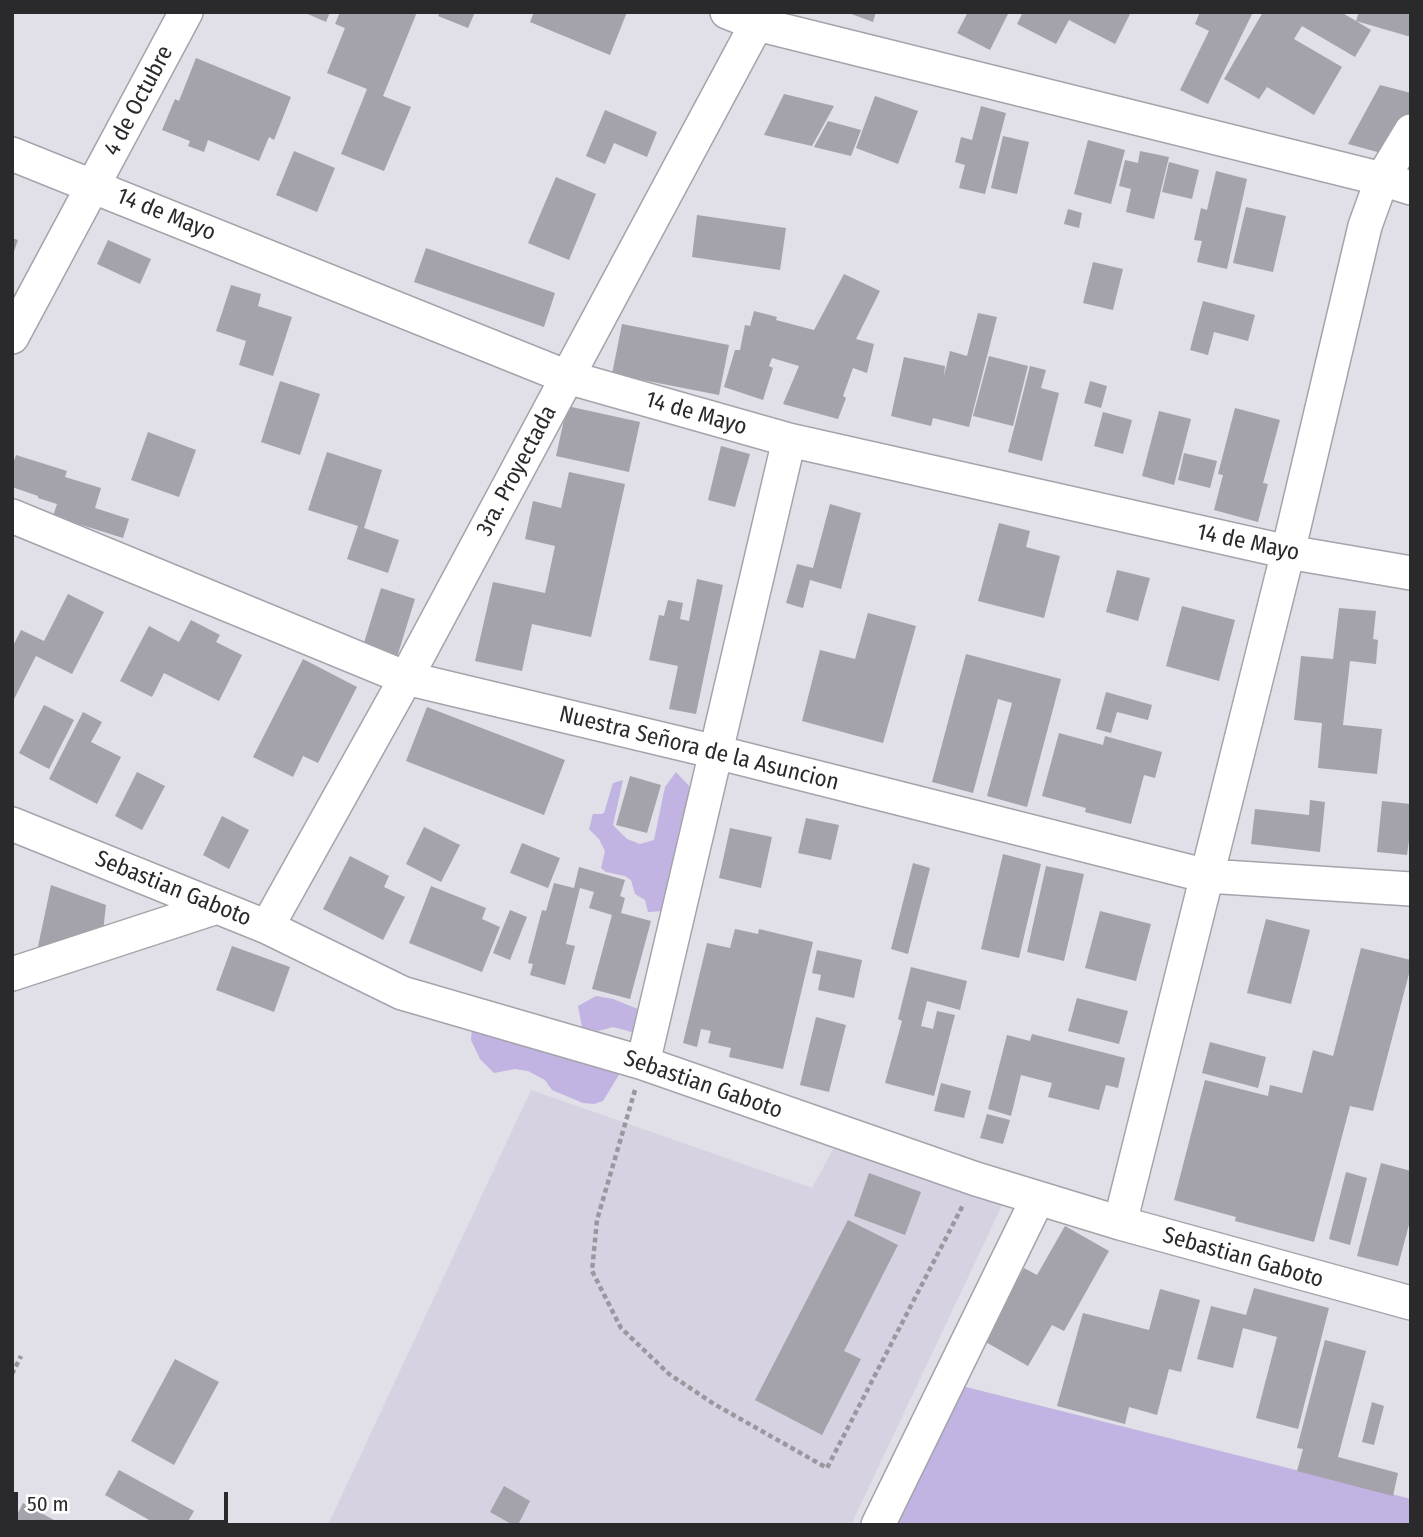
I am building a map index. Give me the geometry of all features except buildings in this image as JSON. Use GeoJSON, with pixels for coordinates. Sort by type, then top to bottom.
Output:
{"type":"FeatureCollection","features":[{"type":"Feature","properties":{"kind":"street","name":"4 de Octubre"},"geometry":{"type":"LineString","coordinates":[[12,337],[186,12]]}},
{"type":"Feature","properties":{"kind":"street"},"geometry":{"type":"LineString","coordinates":[[749,16],[1396,184]]}},
{"type":"Feature","properties":{"kind":"street","name":"3ra. Proyectada"},"geometry":{"type":"LineString","coordinates":[[267,927],[406,678],[567,377],[749,16]]}},
{"type":"Feature","properties":{"kind":"street"},"geometry":{"type":"LineString","coordinates":[[1120,1223],[1288,552],[1365,226],[1396,184],[1411,131]]}},
{"type":"Feature","properties":{"kind":"street","name":"14 de Mayo"},"geometry":{"type":"LineString","coordinates":[[12,153],[567,377],[789,440],[1288,552],[1411,573]]}},
{"type":"Feature","properties":{"kind":"street"},"geometry":{"type":"LineString","coordinates":[[643,1063],[789,440]]}},
{"type":"Feature","properties":{"kind":"street","name":"Nuestra Señora de la Asuncion"},"geometry":{"type":"LineString","coordinates":[[12,516],[406,678],[716,752],[1207,876],[1411,889]]}},
{"type":"Feature","properties":{"kind":"street","name":"Sebastian Gaboto"},"geometry":{"type":"LineString","coordinates":[[12,824],[267,927],[402,993],[643,1063],[976,1179],[1120,1223],[1411,1303]]}},
{"type":"Feature","properties":{"kind":"street"},"geometry":{"type":"LineString","coordinates":[[12,974],[217,907]]}},
{"type":"Feature","properties":{"kind":"street"},"geometry":{"type":"LineString","coordinates":[[878,1525],[1038,1198]]}},
{"type":"Feature","properties":{"kind":"path"},"geometry":{"type":"LineString","coordinates":[[643,1063],[597,1220],[592,1271],[621,1328],[669,1374],[714,1404],[827,1468],[976,1179]]}},
{"type":"Feature","properties":{"kind":"path"},"geometry":{"type":"LineString","coordinates":[[12,1374],[21,1356]]}},
{"type":"Feature","properties":{"kind":"shaded area"},"geometry":{"type":"Polygon","coordinates":[[[676,772],[689,786],[686,816],[664,911],[648,912],[645,900],[635,894],[631,880],[601,868],[605,851],[599,839],[589,829],[593,814],[604,813],[613,783],[623,780],[613,825],[627,839],[640,844],[654,840],[665,787],[676,772]]]}},
{"type":"Feature","properties":{"kind":"shaded area"},"geometry":{"type":"Polygon","coordinates":[[[596,996],[613,999],[643,1011],[640,1025],[632,1032],[613,1027],[598,1031],[582,1027],[578,1006],[596,996]]]}},
{"type":"Feature","properties":{"kind":"shaded area"},"geometry":{"type":"Polygon","coordinates":[[[473,1019],[623,1068],[603,1101],[583,1103],[552,1090],[545,1080],[528,1071],[515,1069],[494,1073],[480,1059],[471,1040],[473,1019]]]}},
{"type":"Feature","properties":{"kind":"shaded area"},"geometry":{"type":"Polygon","coordinates":[[[531,1090],[812,1188],[838,1140],[1005,1199],[851,1525],[328,1525],[531,1090]]]}},
{"type":"Feature","properties":{"kind":"shaded area"},"geometry":{"type":"Polygon","coordinates":[[[958,1385],[1411,1499],[1411,1525],[897,1525],[958,1385]]]}}]}
